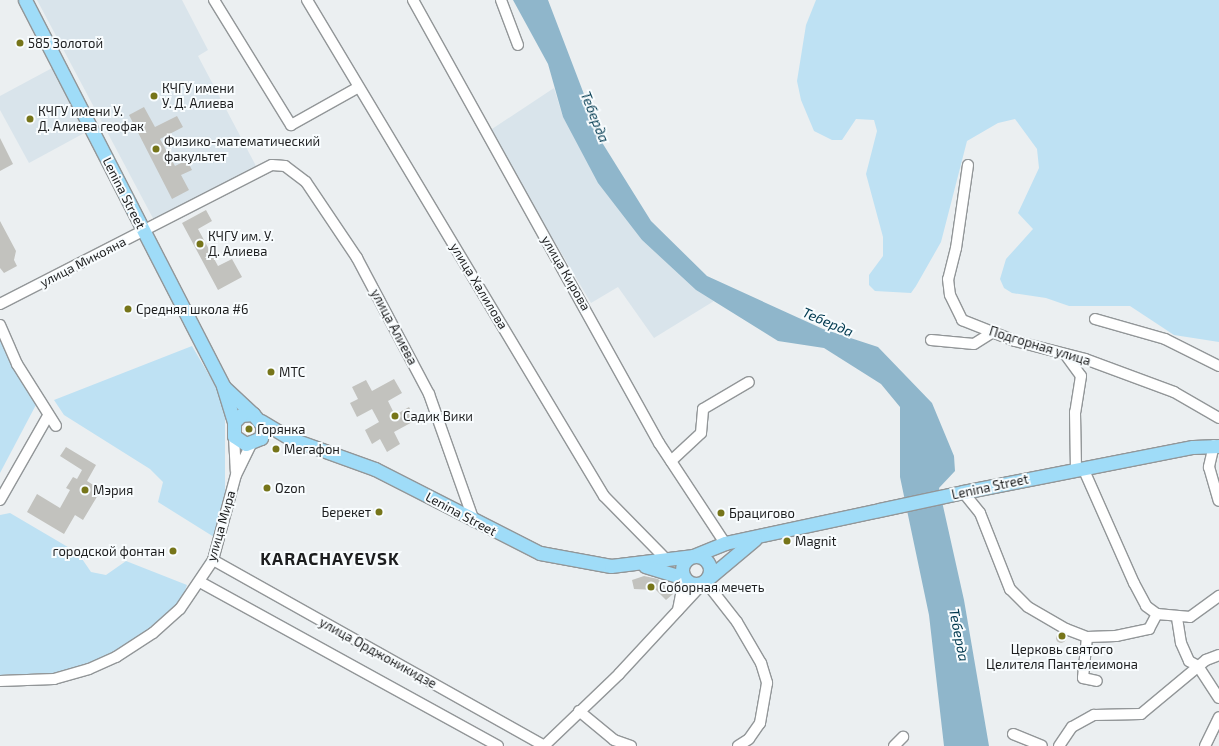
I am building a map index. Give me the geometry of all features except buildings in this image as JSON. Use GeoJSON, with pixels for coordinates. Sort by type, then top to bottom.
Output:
{"type":"FeatureCollection","features":[{"type":"Feature","properties":{"kind":"main road","name":"Lenina Street"},"geometry":{"type":"LineString","coordinates":[[25,0],[223,386],[234,422]]}},
{"type":"Feature","properties":{"kind":"main road","name":"Lenina Street"},"geometry":{"type":"LineString","coordinates":[[223,386],[257,418],[289,438],[375,469],[540,553],[593,564],[639,565],[693,556],[725,543],[762,534],[1080,468],[1216,446]]}},
{"type":"Feature","properties":{"kind":"main road"},"geometry":{"type":"LineString","coordinates":[[242,415],[257,418],[263,433],[254,443],[241,443],[234,436],[234,422],[242,415]]}},
{"type":"Feature","properties":{"kind":"main road","name":"Lenina Street"},"geometry":{"type":"LineString","coordinates":[[254,443],[289,438]]}},
{"type":"Feature","properties":{"kind":"main road","name":"Lenina Street"},"geometry":{"type":"LineString","coordinates":[[705,581],[739,550],[762,534]]}},
{"type":"Feature","properties":{"kind":"main road"},"geometry":{"type":"LineString","coordinates":[[693,556],[706,560],[709,566],[705,581],[695,584],[684,578],[683,564],[693,556]]}},
{"type":"Feature","properties":{"kind":"main road","name":"Lenina Street"},"geometry":{"type":"LineString","coordinates":[[639,565],[684,578]]}},
{"type":"Feature","properties":{"kind":"street"},"geometry":{"type":"LineString","coordinates":[[214,0],[291,125],[357,88]]}},
{"type":"Feature","properties":{"kind":"street","name":"улица Халилова"},"geometry":{"type":"LineString","coordinates":[[307,0],[357,88],[604,496],[667,560]]}},
{"type":"Feature","properties":{"kind":"street","name":"улица Кирова"},"geometry":{"type":"LineString","coordinates":[[413,0],[470,108],[671,461],[725,543]]}},
{"type":"Feature","properties":{"kind":"street"},"geometry":{"type":"LineString","coordinates":[[501,0],[518,45]]}},
{"type":"Feature","properties":{"kind":"street","name":"улица Микояна"},"geometry":{"type":"LineString","coordinates":[[0,304],[272,165]]}},
{"type":"Feature","properties":{"kind":"street","name":"улица Алиева"},"geometry":{"type":"LineString","coordinates":[[272,165],[285,166],[306,182],[354,252],[430,394],[474,520]]}},
{"type":"Feature","properties":{"kind":"street","name":"Подгорная улица"},"geometry":{"type":"LineString","coordinates":[[968,165],[956,248],[948,279],[950,295],[962,320],[993,332],[1065,354],[1174,392],[1219,418]]}},
{"type":"Feature","properties":{"kind":"street"},"geometry":{"type":"LineString","coordinates":[[1095,319],[1164,339],[1219,366]]}},
{"type":"Feature","properties":{"kind":"street"},"geometry":{"type":"LineString","coordinates":[[0,325],[17,364],[48,416],[56,426]]}},
{"type":"Feature","properties":{"kind":"street"},"geometry":{"type":"LineString","coordinates":[[931,340],[974,344],[993,332]]}},
{"type":"Feature","properties":{"kind":"street"},"geometry":{"type":"LineString","coordinates":[[1065,354],[1081,376],[1075,412],[1080,468],[1134,584],[1146,606],[1157,614],[1177,618],[1190,617],[1219,596]]}},
{"type":"Feature","properties":{"kind":"street"},"geometry":{"type":"LineString","coordinates":[[671,461],[701,433],[703,409],[749,382]]}},
{"type":"Feature","properties":{"kind":"street"},"geometry":{"type":"LineString","coordinates":[[0,500],[48,416]]}},
{"type":"Feature","properties":{"kind":"street","name":"улица Мира"},"geometry":{"type":"LineString","coordinates":[[234,436],[236,475]]}},
{"type":"Feature","properties":{"kind":"street","name":"улица Мира"},"geometry":{"type":"LineString","coordinates":[[0,680],[54,679],[89,669],[116,657],[152,633],[180,609],[200,582],[213,560],[236,475],[254,443]]}},
{"type":"Feature","properties":{"kind":"street"},"geometry":{"type":"LineString","coordinates":[[1216,446],[1209,467],[1219,501]]}},
{"type":"Feature","properties":{"kind":"street"},"geometry":{"type":"LineString","coordinates":[[957,493],[980,513],[1010,589],[1028,607],[1066,629],[1087,637],[1116,636],[1149,629],[1157,614]]}},
{"type":"Feature","properties":{"kind":"street","name":"улица Орджоникидзе"},"geometry":{"type":"LineString","coordinates":[[213,560],[544,746],[677,614],[705,581]]}},
{"type":"Feature","properties":{"kind":"street"},"geometry":{"type":"LineString","coordinates":[[677,614],[683,596],[684,578]]}},
{"type":"Feature","properties":{"kind":"street"},"geometry":{"type":"LineString","coordinates":[[705,581],[736,622],[758,657],[767,682],[760,723],[749,739],[738,746]]}},
{"type":"Feature","properties":{"kind":"street","name":"улица Орджоникидзе"},"geometry":{"type":"LineString","coordinates":[[200,582],[498,746]]}},
{"type":"Feature","properties":{"kind":"street"},"geometry":{"type":"LineString","coordinates":[[1177,618],[1181,643],[1189,661],[1198,666],[1219,698]]}},
{"type":"Feature","properties":{"kind":"street"},"geometry":{"type":"LineString","coordinates":[[1087,637],[1083,678],[1097,681]]}},
{"type":"Feature","properties":{"kind":"street"},"geometry":{"type":"LineString","coordinates":[[1059,746],[1072,727],[1094,714],[1141,714],[1198,666],[1219,656]]}},
{"type":"Feature","properties":{"kind":"street"},"geometry":{"type":"LineString","coordinates":[[579,711],[614,740],[630,746]]}},
{"type":"Feature","properties":{"kind":"street"},"geometry":{"type":"LineString","coordinates":[[1204,746],[1219,717]]}},
{"type":"Feature","properties":{"kind":"street"},"geometry":{"type":"LineString","coordinates":[[1013,734],[1042,746]]}},
{"type":"Feature","properties":{"kind":"street"},"geometry":{"type":"LineString","coordinates":[[894,746],[903,737]]}},
{"type":"Feature","properties":{"kind":"shaded area","name":"КЧГУ имени У. Д. Алиева"},"geometry":{"type":"Polygon","coordinates":[[[37,0],[182,0],[208,50],[198,56],[257,168],[155,222],[37,0]]]}},
{"type":"Feature","properties":{"kind":"shaded area"},"geometry":{"type":"Polygon","coordinates":[[[816,0],[1219,0],[1219,342],[1174,335],[1130,306],[1069,306],[1046,298],[1012,293],[1004,288],[1000,279],[1006,259],[1033,229],[1018,213],[1039,168],[1037,149],[1015,119],[998,123],[967,141],[941,242],[911,293],[875,291],[869,285],[869,275],[883,256],[883,237],[866,174],[877,131],[874,120],[856,119],[842,140],[832,140],[814,131],[801,100],[797,81],[806,25],[816,0]]]}},
{"type":"Feature","properties":{"kind":"shaded area"},"geometry":{"type":"Polygon","coordinates":[[[54,67],[88,131],[29,163],[0,110],[0,96],[54,67]]]}},
{"type":"Feature","properties":{"kind":"shaded area"},"geometry":{"type":"Polygon","coordinates":[[[554,88],[563,117],[642,240],[696,290],[714,301],[654,338],[618,287],[591,303],[489,131],[554,88]]]}},
{"type":"Feature","properties":{"kind":"shaded area"},"geometry":{"type":"Polygon","coordinates":[[[0,325],[38,401],[0,473],[0,325]]]}},
{"type":"Feature","properties":{"kind":"shaded area"},"geometry":{"type":"Polygon","coordinates":[[[192,346],[219,392],[225,417],[225,499],[214,537],[158,502],[163,482],[150,469],[64,415],[54,400],[192,346]]]}},
{"type":"Feature","properties":{"kind":"shaded area"},"geometry":{"type":"Polygon","coordinates":[[[10,513],[78,553],[91,572],[106,575],[126,561],[187,585],[184,593],[176,605],[140,638],[90,664],[54,673],[0,675],[0,515],[10,513]]]}},
{"type":"Feature","properties":{"kind":"water","name":"Теберда"},"geometry":{"type":"Polygon","coordinates":[[[513,0],[548,0],[603,144],[651,221],[707,276],[823,329],[878,347],[932,403],[954,456],[955,471],[939,488],[964,600],[989,746],[944,746],[929,615],[900,477],[900,407],[881,384],[824,348],[778,341],[696,290],[642,240],[598,183],[563,117],[548,64],[513,0]]]}},
{"type":"Feature","properties":{"kind":"place","name":"585 Золотой"},"geometry":{"type":"Point","coordinates":[20,43]}},
{"type":"Feature","properties":{"kind":"place","name":"КЧГУ имени У. Д. Алиева"},"geometry":{"type":"Point","coordinates":[154,96]}},
{"type":"Feature","properties":{"kind":"place","name":"КЧГУ имени У. Д. Алиева геофак"},"geometry":{"type":"Point","coordinates":[30,119]}},
{"type":"Feature","properties":{"kind":"place","name":"Физико-математический факультет"},"geometry":{"type":"Point","coordinates":[156,149]}},
{"type":"Feature","properties":{"kind":"place","name":"КЧГУ им. У. Д. Алиева"},"geometry":{"type":"Point","coordinates":[200,244]}},
{"type":"Feature","properties":{"kind":"place","name":"Средняя школа #6"},"geometry":{"type":"Point","coordinates":[128,309]}},
{"type":"Feature","properties":{"kind":"place","name":"МТС"},"geometry":{"type":"Point","coordinates":[271,372]}},
{"type":"Feature","properties":{"kind":"place","name":"Садик Вики"},"geometry":{"type":"Point","coordinates":[395,416]}},
{"type":"Feature","properties":{"kind":"place","name":"Горянка"},"geometry":{"type":"Point","coordinates":[249,429]}},
{"type":"Feature","properties":{"kind":"place","name":"Мегафон"},"geometry":{"type":"Point","coordinates":[276,449]}},
{"type":"Feature","properties":{"kind":"place","name":"Ozon"},"geometry":{"type":"Point","coordinates":[267,488]}},
{"type":"Feature","properties":{"kind":"place","name":"Мэрия"},"geometry":{"type":"Point","coordinates":[85,490]}},
{"type":"Feature","properties":{"kind":"place","name":"Берекет"},"geometry":{"type":"Point","coordinates":[379,512]}},
{"type":"Feature","properties":{"kind":"place","name":"Брацигово"},"geometry":{"type":"Point","coordinates":[721,513]}},
{"type":"Feature","properties":{"kind":"place","name":"Magnit"},"geometry":{"type":"Point","coordinates":[787,541]}},
{"type":"Feature","properties":{"kind":"place","name":"городской фонтан"},"geometry":{"type":"Point","coordinates":[173,551]}},
{"type":"Feature","properties":{"kind":"place","name":"Соборная мечеть"},"geometry":{"type":"Point","coordinates":[651,587]}},
{"type":"Feature","properties":{"kind":"place","name":"Церковь святого Целителя Пантелеимона"},"geometry":{"type":"Point","coordinates":[1062,636]}},
{"type":"Feature","properties":{"kind":"district","name":"KARACHAYEVSK"},"geometry":{"type":"Point","coordinates":[330,559]}}]}
